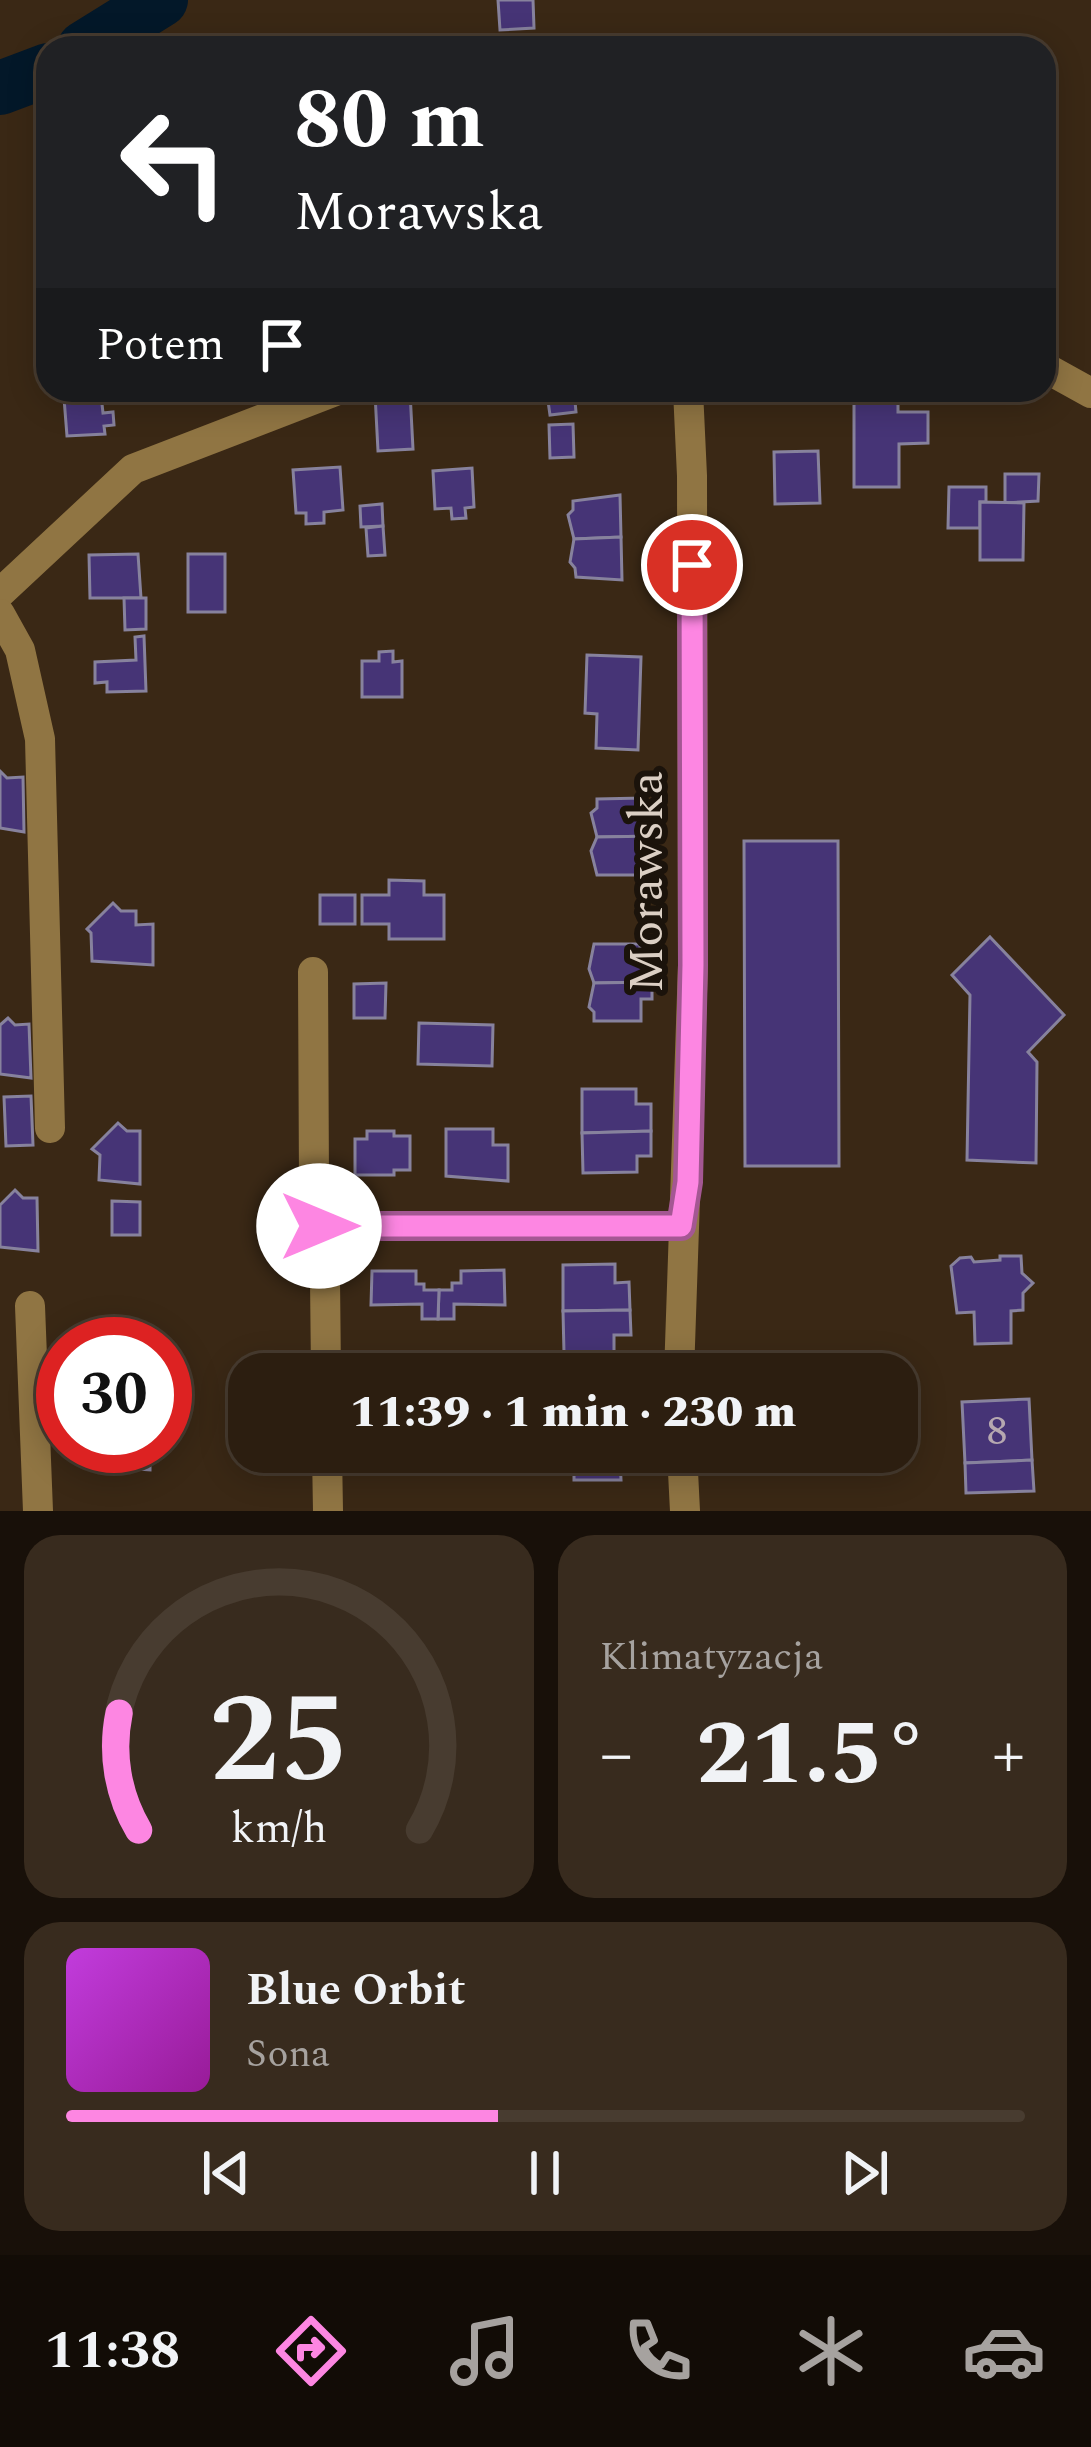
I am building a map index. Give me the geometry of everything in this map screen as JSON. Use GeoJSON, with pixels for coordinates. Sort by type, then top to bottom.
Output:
{"type":"FeatureCollection","features":[{"type":"Feature","properties":{"kind":"street"},"geometry":{"type":"LineString","coordinates":[[1056,374],[1091,393]]}},
{"type":"Feature","properties":{"kind":"street"},"geometry":{"type":"LineString","coordinates":[[0,593],[134,469],[307,402]]}},
{"type":"Feature","properties":{"kind":"street","name":"Morawska"},"geometry":{"type":"LineString","coordinates":[[679,1353],[693,965],[689,402]]}},
{"type":"Feature","properties":{"kind":"street"},"geometry":{"type":"LineString","coordinates":[[0,614],[20,650],[40,739],[50,1127]]}},
{"type":"Feature","properties":{"kind":"street"},"geometry":{"type":"LineString","coordinates":[[313,972],[314,1183],[325,1279],[326,1353]]}},
{"type":"Feature","properties":{"kind":"street"},"geometry":{"type":"LineString","coordinates":[[319,1226],[681,1226]]}},
{"type":"Feature","properties":{"kind":"street"},"geometry":{"type":"LineString","coordinates":[[30,1306],[38,1511]]}},
{"type":"Feature","properties":{"kind":"street"},"geometry":{"type":"LineString","coordinates":[[327,1473],[328,1511]]}},
{"type":"Feature","properties":{"kind":"street"},"geometry":{"type":"LineString","coordinates":[[683,1473],[685,1511]]}},
{"type":"Feature","properties":{"kind":"building"},"geometry":{"type":"Polygon","coordinates":[[[498,0],[533,0],[534,28],[500,30],[498,0]]]}},
{"type":"Feature","properties":{"kind":"building"},"geometry":{"type":"Polygon","coordinates":[[[64,402],[102,402],[103,413],[113,412],[114,425],[104,426],[105,434],[67,436],[64,402]]]}},
{"type":"Feature","properties":{"kind":"building"},"geometry":{"type":"Polygon","coordinates":[[[375,402],[411,402],[413,449],[378,451],[375,402]]]}},
{"type":"Feature","properties":{"kind":"building"},"geometry":{"type":"Polygon","coordinates":[[[548,402],[575,402],[576,412],[550,415],[548,402]]]}},
{"type":"Feature","properties":{"kind":"building"},"geometry":{"type":"Polygon","coordinates":[[[854,402],[898,402],[898,412],[928,412],[928,443],[899,444],[899,487],[854,487],[854,402]]]}},
{"type":"Feature","properties":{"kind":"building"},"geometry":{"type":"Polygon","coordinates":[[[573,424],[574,457],[550,458],[549,425],[573,424]]]}},
{"type":"Feature","properties":{"kind":"building"},"geometry":{"type":"Polygon","coordinates":[[[818,451],[820,503],[775,504],[774,452],[818,451]]]}},
{"type":"Feature","properties":{"kind":"building"},"geometry":{"type":"Polygon","coordinates":[[[340,467],[343,510],[324,512],[324,523],[306,524],[306,513],[296,513],[293,470],[340,467]]]}},
{"type":"Feature","properties":{"kind":"building"},"geometry":{"type":"Polygon","coordinates":[[[472,468],[474,507],[465,508],[466,518],[452,519],[451,508],[435,509],[433,471],[472,468]]]}},
{"type":"Feature","properties":{"kind":"building"},"geometry":{"type":"Polygon","coordinates":[[[1005,474],[1039,474],[1038,501],[1005,503],[1005,474]]]}},
{"type":"Feature","properties":{"kind":"building"},"geometry":{"type":"Polygon","coordinates":[[[949,487],[986,487],[986,502],[980,502],[980,528],[948,528],[949,487]]]}},
{"type":"Feature","properties":{"kind":"building"},"geometry":{"type":"Polygon","coordinates":[[[620,495],[621,537],[574,539],[568,515],[573,501],[620,495]]]}},
{"type":"Feature","properties":{"kind":"building"},"geometry":{"type":"Polygon","coordinates":[[[980,502],[1024,503],[1023,560],[980,560],[980,502]]]}},
{"type":"Feature","properties":{"kind":"building"},"geometry":{"type":"Polygon","coordinates":[[[382,504],[383,526],[361,527],[360,506],[382,504]]]}},
{"type":"Feature","properties":{"kind":"building"},"geometry":{"type":"Polygon","coordinates":[[[383,526],[385,555],[368,556],[366,528],[383,526]]]}},
{"type":"Feature","properties":{"kind":"building"},"geometry":{"type":"Polygon","coordinates":[[[621,537],[622,580],[576,577],[570,562],[574,539],[621,537]]]}},
{"type":"Feature","properties":{"kind":"building"},"geometry":{"type":"Polygon","coordinates":[[[138,554],[141,598],[90,598],[89,555],[138,554]]]}},
{"type":"Feature","properties":{"kind":"building"},"geometry":{"type":"Polygon","coordinates":[[[188,554],[225,554],[225,612],[188,612],[188,554]]]}},
{"type":"Feature","properties":{"kind":"building"},"geometry":{"type":"Polygon","coordinates":[[[124,598],[146,598],[146,629],[125,630],[124,598]]]}},
{"type":"Feature","properties":{"kind":"building"},"geometry":{"type":"Polygon","coordinates":[[[144,636],[146,691],[107,692],[107,682],[95,683],[95,662],[136,660],[135,637],[144,636]]]}},
{"type":"Feature","properties":{"kind":"building"},"geometry":{"type":"Polygon","coordinates":[[[393,651],[393,662],[402,661],[402,697],[362,697],[362,661],[379,661],[379,652],[393,651]]]}},
{"type":"Feature","properties":{"kind":"building"},"geometry":{"type":"Polygon","coordinates":[[[587,655],[641,657],[638,750],[596,748],[597,714],[585,713],[587,655]]]}},
{"type":"Feature","properties":{"kind":"building"},"geometry":{"type":"Polygon","coordinates":[[[0,771],[7,778],[23,777],[24,832],[0,828],[0,771]]]}},
{"type":"Feature","properties":{"kind":"building"},"geometry":{"type":"Polygon","coordinates":[[[643,798],[643,820],[655,821],[657,836],[597,837],[591,813],[597,799],[643,798]]]}},
{"type":"Feature","properties":{"kind":"building"},"geometry":{"type":"Polygon","coordinates":[[[657,836],[655,853],[643,853],[644,875],[597,875],[591,851],[597,837],[657,836]]]}},
{"type":"Feature","properties":{"kind":"building"},"geometry":{"type":"Polygon","coordinates":[[[744,841],[838,841],[839,1166],[745,1166],[744,841]]]}},
{"type":"Feature","properties":{"kind":"building"},"geometry":{"type":"Polygon","coordinates":[[[389,880],[424,881],[424,895],[444,895],[444,939],[389,939],[389,924],[362,924],[362,895],[389,895],[389,880]]]}},
{"type":"Feature","properties":{"kind":"building"},"geometry":{"type":"Polygon","coordinates":[[[320,895],[355,895],[355,924],[320,924],[320,895]]]}},
{"type":"Feature","properties":{"kind":"building"},"geometry":{"type":"Polygon","coordinates":[[[113,903],[121,911],[136,911],[136,925],[153,924],[153,965],[92,961],[87,929],[113,903]]]}},
{"type":"Feature","properties":{"kind":"building"},"geometry":{"type":"Polygon","coordinates":[[[990,937],[1064,1015],[1028,1052],[1037,1062],[1036,1163],[967,1160],[970,995],[952,975],[990,937]]]}},
{"type":"Feature","properties":{"kind":"building"},"geometry":{"type":"Polygon","coordinates":[[[594,944],[640,944],[640,966],[652,966],[652,982],[594,983],[589,969],[594,944]]]}},
{"type":"Feature","properties":{"kind":"building"},"geometry":{"type":"Polygon","coordinates":[[[652,982],[652,999],[641,999],[641,1021],[594,1021],[589,1007],[594,983],[652,982]]]}},
{"type":"Feature","properties":{"kind":"building"},"geometry":{"type":"Polygon","coordinates":[[[386,983],[385,1018],[354,1018],[354,984],[386,983]]]}},
{"type":"Feature","properties":{"kind":"building"},"geometry":{"type":"Polygon","coordinates":[[[8,1018],[15,1025],[29,1024],[31,1078],[0,1074],[0,1025],[8,1018]]]}},
{"type":"Feature","properties":{"kind":"building"},"geometry":{"type":"Polygon","coordinates":[[[419,1023],[493,1025],[492,1066],[418,1064],[419,1023]]]}},
{"type":"Feature","properties":{"kind":"building"},"geometry":{"type":"Polygon","coordinates":[[[582,1089],[636,1089],[636,1104],[651,1104],[651,1131],[582,1133],[582,1089]]]}},
{"type":"Feature","properties":{"kind":"building"},"geometry":{"type":"Polygon","coordinates":[[[31,1096],[33,1145],[6,1146],[4,1097],[31,1096]]]}},
{"type":"Feature","properties":{"kind":"building"},"geometry":{"type":"Polygon","coordinates":[[[118,1123],[127,1131],[140,1131],[140,1184],[99,1180],[100,1155],[92,1149],[118,1123]]]}},
{"type":"Feature","properties":{"kind":"building"},"geometry":{"type":"Polygon","coordinates":[[[446,1129],[493,1129],[493,1145],[508,1145],[508,1181],[446,1176],[446,1129]]]}},
{"type":"Feature","properties":{"kind":"building"},"geometry":{"type":"Polygon","coordinates":[[[367,1131],[410,1136],[410,1170],[355,1175],[355,1139],[367,1139],[367,1131]]]}},
{"type":"Feature","properties":{"kind":"building"},"geometry":{"type":"Polygon","coordinates":[[[651,1131],[651,1156],[637,1156],[637,1172],[583,1173],[582,1133],[651,1131]]]}},
{"type":"Feature","properties":{"kind":"building"},"geometry":{"type":"Polygon","coordinates":[[[15,1190],[23,1198],[37,1198],[38,1251],[0,1247],[0,1205],[15,1190]]]}},
{"type":"Feature","properties":{"kind":"building"},"geometry":{"type":"Polygon","coordinates":[[[112,1201],[140,1202],[140,1235],[112,1235],[112,1201]]]}},
{"type":"Feature","properties":{"kind":"building"},"geometry":{"type":"Polygon","coordinates":[[[1000,1256],[1021,1256],[1022,1273],[1033,1283],[1023,1293],[1023,1310],[1011,1311],[1011,1343],[975,1344],[974,1312],[957,1313],[951,1266],[960,1258],[971,1257],[974,1262],[1000,1260],[1000,1256]]]}},
{"type":"Feature","properties":{"kind":"building"},"geometry":{"type":"Polygon","coordinates":[[[615,1264],[615,1283],[629,1282],[630,1310],[563,1311],[563,1265],[615,1264]]]}},
{"type":"Feature","properties":{"kind":"building"},"geometry":{"type":"Polygon","coordinates":[[[504,1270],[505,1305],[454,1304],[454,1319],[438,1319],[439,1290],[452,1290],[452,1283],[461,1283],[461,1271],[504,1270]]]}},
{"type":"Feature","properties":{"kind":"building"},"geometry":{"type":"Polygon","coordinates":[[[372,1271],[416,1271],[416,1284],[424,1284],[424,1290],[439,1290],[438,1319],[422,1319],[422,1304],[371,1305],[372,1271]]]}},
{"type":"Feature","properties":{"kind":"building"},"geometry":{"type":"Polygon","coordinates":[[[630,1310],[631,1335],[614,1335],[614,1352],[564,1353],[563,1311],[630,1310]]]}},
{"type":"Feature","properties":{"kind":"building"},"geometry":{"type":"Polygon","coordinates":[[[1029,1399],[1032,1460],[965,1463],[962,1402],[1029,1399]]]}},
{"type":"Feature","properties":{"kind":"building"},"geometry":{"type":"Polygon","coordinates":[[[1032,1460],[1034,1491],[966,1493],[965,1463],[1032,1460]]]}},
{"type":"Feature","properties":{"kind":"building"},"geometry":{"type":"Polygon","coordinates":[[[574,1473],[621,1473],[621,1480],[574,1480],[574,1473]]]}},
{"type":"Feature","properties":{"kind":"waterway"},"geometry":{"type":"LineString","coordinates":[[103,36],[161,0]]}},
{"type":"Feature","properties":{"kind":"waterway"},"geometry":{"type":"LineString","coordinates":[[0,88],[36,74]]}},
{"type":"Feature","properties":{"kind":"route"},"geometry":{"type":"LineString","coordinates":[[319,1226],[681,1226],[688,1182],[693,965],[692,565]]}}]}
